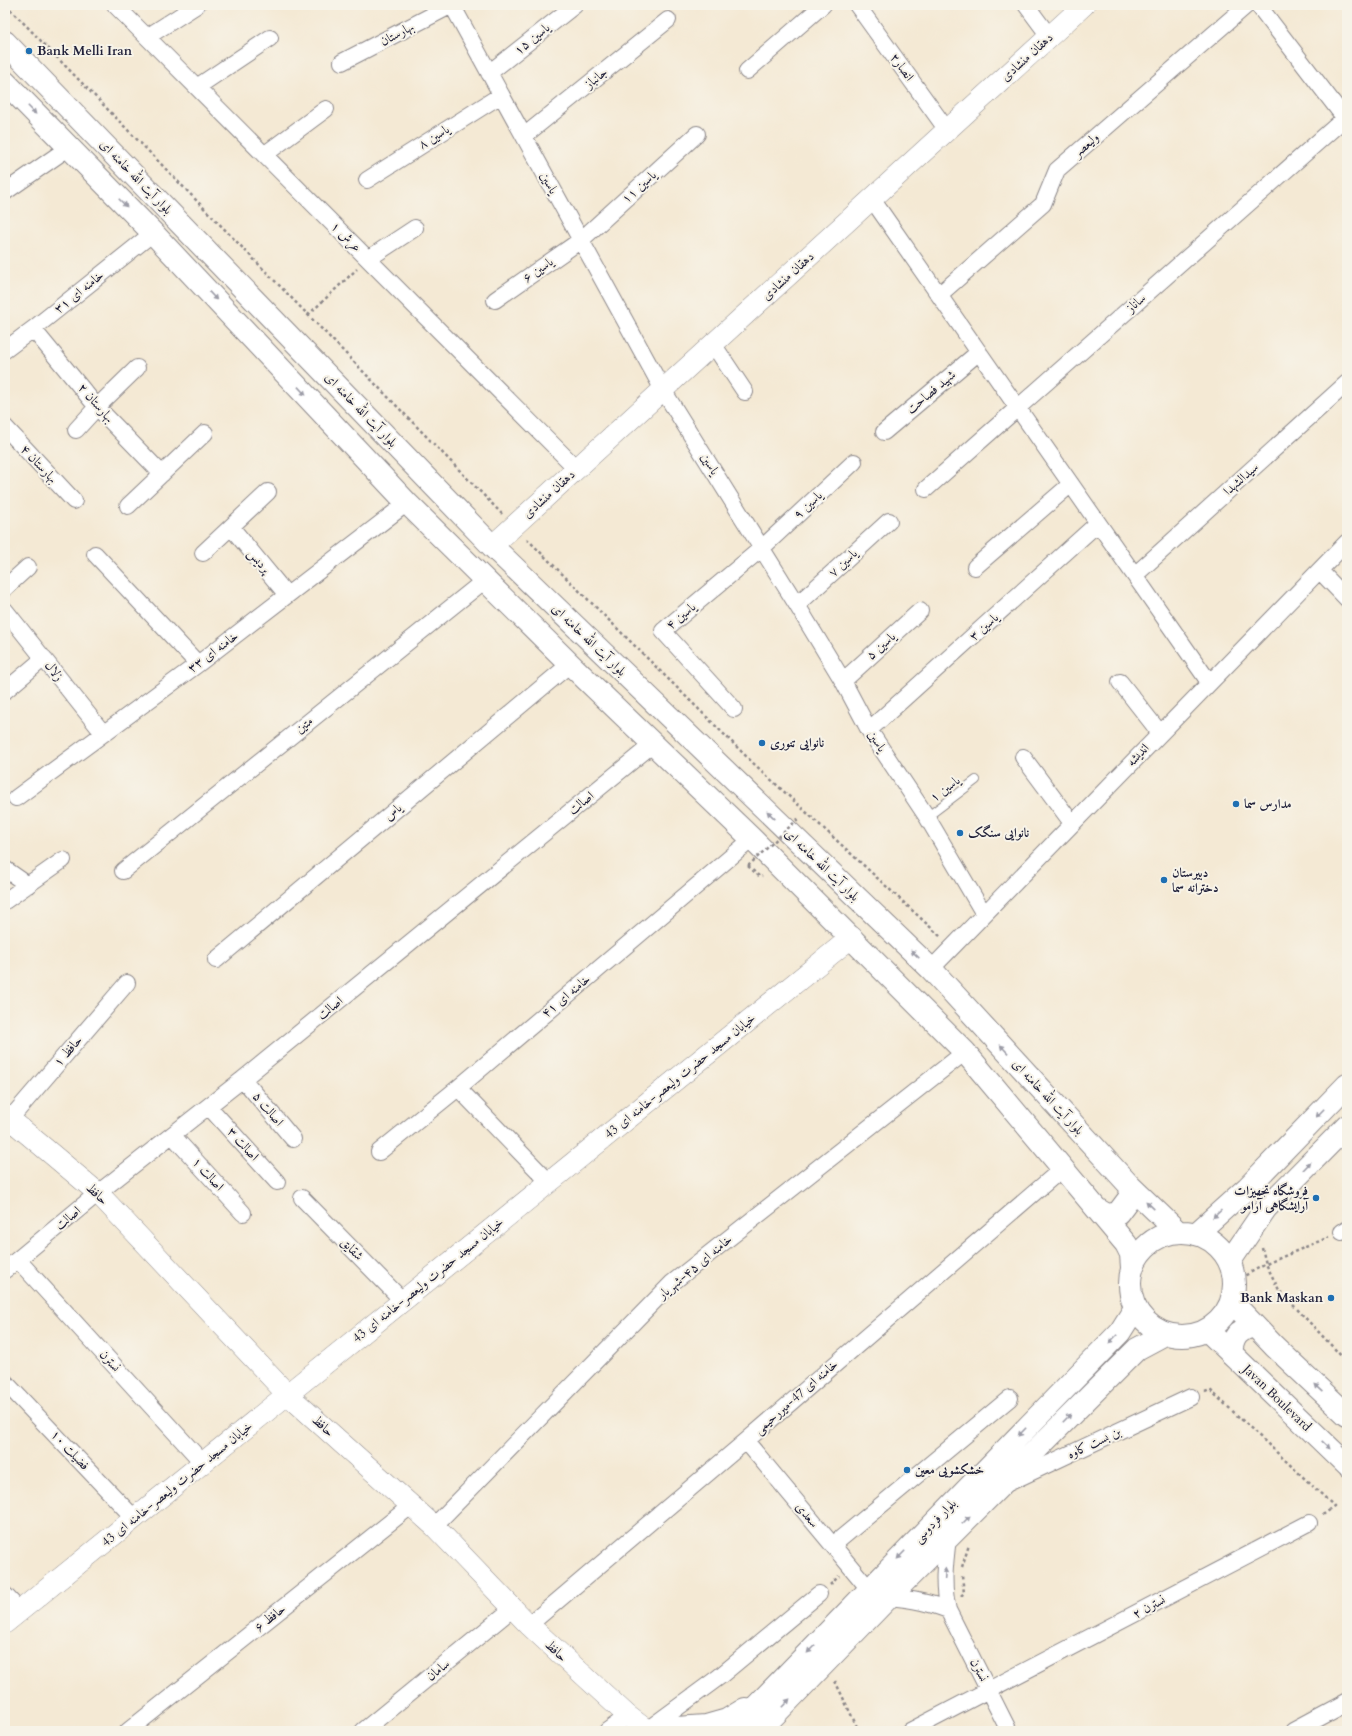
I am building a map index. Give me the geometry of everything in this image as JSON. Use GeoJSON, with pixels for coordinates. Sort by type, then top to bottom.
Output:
{"type":"FeatureCollection","features":[{"type":"Feature","properties":{"kind":"main road","name":"بلوار آیت الله خامنه ای"},"geometry":{"type":"LineString","coordinates":[[5,42],[492,546],[931,969],[1131,1187],[1187,1233]]}},
{"type":"Feature","properties":{"kind":"main road","name":"بلوار آیت الله خامنه ای"},"geometry":{"type":"LineString","coordinates":[[5,82],[68,148],[153,233],[407,503],[570,664],[852,937],[965,1052],[1126,1244],[1130,1254],[1132,1268]]}},
{"type":"Feature","properties":{"kind":"main road"},"geometry":{"type":"LineString","coordinates":[[1347,1085],[1247,1188],[1187,1233],[1158,1238],[1150,1243],[1136,1259],[1132,1268],[1130,1288],[1135,1308],[1148,1324],[1165,1334],[1182,1337],[1199,1334],[1207,1330],[1222,1318],[1232,1281],[1266,1208],[1347,1126]]}},
{"type":"Feature","properties":{"kind":"main road"},"geometry":{"type":"LineString","coordinates":[[1097,1209],[1107,1215],[1118,1213],[1130,1197],[1131,1187]]}},
{"type":"Feature","properties":{"kind":"main road"},"geometry":{"type":"LineString","coordinates":[[1187,1233],[1212,1241],[1219,1247],[1232,1281],[1254,1326],[1347,1415]]}},
{"type":"Feature","properties":{"kind":"main road","name":"بلوار فردوسی"},"geometry":{"type":"LineString","coordinates":[[732,1731],[1120,1332],[1135,1308]]}},
{"type":"Feature","properties":{"kind":"main road"},"geometry":{"type":"LineString","coordinates":[[1231,1353],[1232,1343],[1237,1335],[1245,1328],[1254,1326]]}},
{"type":"Feature","properties":{"kind":"main road","name":"Javan Boulevard"},"geometry":{"type":"LineString","coordinates":[[1207,1330],[1347,1465]]}},
{"type":"Feature","properties":{"kind":"main road","name":"بلوار فردوسی"},"geometry":{"type":"LineString","coordinates":[[759,1731],[889,1597],[1137,1349],[1165,1334]]}},
{"type":"Feature","properties":{"kind":"main road"},"geometry":{"type":"LineString","coordinates":[[647,1731],[706,1726],[727,1720],[762,1699]]}},
{"type":"Feature","properties":{"kind":"street","name":"عرش ۱"},"geometry":{"type":"LineString","coordinates":[[115,5],[577,469]]}},
{"type":"Feature","properties":{"kind":"street"},"geometry":{"type":"LineString","coordinates":[[147,37],[197,5]]}},
{"type":"Feature","properties":{"kind":"street","name":"بهارستان"},"geometry":{"type":"LineString","coordinates":[[342,62],[452,5]]}},
{"type":"Feature","properties":{"kind":"street","name":"یاسین"},"geometry":{"type":"LineString","coordinates":[[452,5],[664,390],[797,605],[843,681],[870,730],[927,817],[984,914]]}},
{"type":"Feature","properties":{"kind":"street","name":"یاسین ۱۵"},"geometry":{"type":"LineString","coordinates":[[489,73],[575,5]]}},
{"type":"Feature","properties":{"kind":"street"},"geometry":{"type":"LineString","coordinates":[[747,71],[823,5]]}},
{"type":"Feature","properties":{"kind":"street","name":"انصار۲"},"geometry":{"type":"LineString","coordinates":[[857,5],[947,130]]}},
{"type":"Feature","properties":{"kind":"street"},"geometry":{"type":"LineString","coordinates":[[1026,5],[1049,36]]}},
{"type":"Feature","properties":{"kind":"street","name":"دهقان منشادی"},"geometry":{"type":"LineString","coordinates":[[492,546],[1084,5]]}},
{"type":"Feature","properties":{"kind":"street","name":"ولیعصر"},"geometry":{"type":"LineString","coordinates":[[939,295],[1042,204],[1057,170],[1247,5]]}},
{"type":"Feature","properties":{"kind":"street"},"geometry":{"type":"LineString","coordinates":[[1258,5],[1346,120]]}},
{"type":"Feature","properties":{"kind":"street","name":"جانباز"},"geometry":{"type":"LineString","coordinates":[[524,136],[668,20]]}},
{"type":"Feature","properties":{"kind":"street"},"geometry":{"type":"LineString","coordinates":[[197,87],[270,38]]}},
{"type":"Feature","properties":{"kind":"street","name":"یاسین ۸"},"geometry":{"type":"LineString","coordinates":[[367,180],[501,94]]}},
{"type":"Feature","properties":{"kind":"street"},"geometry":{"type":"LineString","coordinates":[[264,155],[326,109]]}},
{"type":"Feature","properties":{"kind":"street","name":"ساناز"},"geometry":{"type":"LineString","coordinates":[[926,488],[1346,120]]}},
{"type":"Feature","properties":{"kind":"street","name":"یاسین ۱۱"},"geometry":{"type":"LineString","coordinates":[[581,240],[697,134]]}},
{"type":"Feature","properties":{"kind":"street"},"geometry":{"type":"LineString","coordinates":[[5,192],[68,148]]}},
{"type":"Feature","properties":{"kind":"street"},"geometry":{"type":"LineString","coordinates":[[872,199],[1209,682]]}},
{"type":"Feature","properties":{"kind":"street"},"geometry":{"type":"LineString","coordinates":[[368,259],[415,228]]}},
{"type":"Feature","properties":{"kind":"street","name":"خامنه ای ۳۱"},"geometry":{"type":"LineString","coordinates":[[5,350],[153,233]]}},
{"type":"Feature","properties":{"kind":"street","name":"یاسین ۶"},"geometry":{"type":"LineString","coordinates":[[495,300],[581,240]]}},
{"type":"Feature","properties":{"kind":"street","name":"بهارستان ۲"},"geometry":{"type":"LineString","coordinates":[[33,329],[97,407],[162,474]]}},
{"type":"Feature","properties":{"kind":"street"},"geometry":{"type":"LineString","coordinates":[[713,344],[745,392]]}},
{"type":"Feature","properties":{"kind":"street","name":"شهید فصاحت"},"geometry":{"type":"LineString","coordinates":[[884,432],[979,352]]}},
{"type":"Feature","properties":{"kind":"street"},"geometry":{"type":"LineString","coordinates":[[76,430],[137,368]]}},
{"type":"Feature","properties":{"kind":"street","name":"سیدالشهدا"},"geometry":{"type":"LineString","coordinates":[[1135,575],[1347,383]]}},
{"type":"Feature","properties":{"kind":"street","name":"بهارستان ۴"},"geometry":{"type":"LineString","coordinates":[[5,427],[74,501]]}},
{"type":"Feature","properties":{"kind":"street"},"geometry":{"type":"LineString","coordinates":[[128,506],[205,433]]}},
{"type":"Feature","properties":{"kind":"street","name":"یاسین ۹"},"geometry":{"type":"LineString","coordinates":[[762,548],[854,462]]}},
{"type":"Feature","properties":{"kind":"street"},"geometry":{"type":"LineString","coordinates":[[975,567],[1071,484]]}},
{"type":"Feature","properties":{"kind":"street"},"geometry":{"type":"LineString","coordinates":[[203,553],[268,492]]}},
{"type":"Feature","properties":{"kind":"street","name":"خامنه ای ۳۳"},"geometry":{"type":"LineString","coordinates":[[16,798],[198,664],[407,503]]}},
{"type":"Feature","properties":{"kind":"street","name":"یاسین ۷"},"geometry":{"type":"LineString","coordinates":[[797,605],[889,521]]}},
{"type":"Feature","properties":{"kind":"street","name":"یاسین ۳"},"geometry":{"type":"LineString","coordinates":[[870,730],[1098,523]]}},
{"type":"Feature","properties":{"kind":"street","name":"پردیس"},"geometry":{"type":"LineString","coordinates":[[230,527],[287,594]]}},
{"type":"Feature","properties":{"kind":"street","name":"اندیشه"},"geometry":{"type":"LineString","coordinates":[[931,969],[1347,542]]}},
{"type":"Feature","properties":{"kind":"street","name":"یاسین ۴"},"geometry":{"type":"LineString","coordinates":[[734,709],[663,631],[762,548]]}},
{"type":"Feature","properties":{"kind":"street"},"geometry":{"type":"LineString","coordinates":[[95,554],[198,664]]}},
{"type":"Feature","properties":{"kind":"street"},"geometry":{"type":"LineString","coordinates":[[5,588],[28,567]]}},
{"type":"Feature","properties":{"kind":"street"},"geometry":{"type":"LineString","coordinates":[[1320,571],[1347,599]]}},
{"type":"Feature","properties":{"kind":"street","name":"متین"},"geometry":{"type":"LineString","coordinates":[[123,871],[485,580]]}},
{"type":"Feature","properties":{"kind":"street","name":"زلال"},"geometry":{"type":"LineString","coordinates":[[5,610],[103,733]]}},
{"type":"Feature","properties":{"kind":"street","name":"یاسین ۵"},"geometry":{"type":"LineString","coordinates":[[843,681],[920,611]]}},
{"type":"Feature","properties":{"kind":"street"},"geometry":{"type":"LineString","coordinates":[[5,691],[44,658]]}},
{"type":"Feature","properties":{"kind":"street","name":"یاس"},"geometry":{"type":"LineString","coordinates":[[216,960],[570,664]]}},
{"type":"Feature","properties":{"kind":"street"},"geometry":{"type":"LineString","coordinates":[[1120,682],[1160,733]]}},
{"type":"Feature","properties":{"kind":"street","name":"اصالت"},"geometry":{"type":"LineString","coordinates":[[5,1270],[98,1193],[209,1107],[653,744]]}},
{"type":"Feature","properties":{"kind":"street"},"geometry":{"type":"LineString","coordinates":[[1023,756],[1072,823]]}},
{"type":"Feature","properties":{"kind":"street","name":"خامنه ای ۴۱"},"geometry":{"type":"LineString","coordinates":[[380,1152],[458,1088],[752,839]]}},
{"type":"Feature","properties":{"kind":"street"},"geometry":{"type":"LineString","coordinates":[[5,901],[63,860]]}},
{"type":"Feature","properties":{"kind":"street"},"geometry":{"type":"LineString","coordinates":[[5,868],[28,885]]}},
{"type":"Feature","properties":{"kind":"street","name":"خیابان مسجد حضرت ولیعصر-خامنه ای 43"},"geometry":{"type":"LineString","coordinates":[[13,1617],[852,937]]}},
{"type":"Feature","properties":{"kind":"street","name":"حافظ ۱"},"geometry":{"type":"LineString","coordinates":[[7,1117],[127,983]]}},
{"type":"Feature","properties":{"kind":"street","name":"خامنه ای ۴۵-شهریار"},"geometry":{"type":"LineString","coordinates":[[434,1526],[672,1283],[965,1052]]}},
{"type":"Feature","properties":{"kind":"street","name":"اصالت ۵"},"geometry":{"type":"LineString","coordinates":[[243,1079],[293,1139]]}},
{"type":"Feature","properties":{"kind":"street"},"geometry":{"type":"LineString","coordinates":[[458,1088],[549,1182]]}},
{"type":"Feature","properties":{"kind":"street","name":"اصالت ۳"},"geometry":{"type":"LineString","coordinates":[[209,1107],[277,1182]]}},
{"type":"Feature","properties":{"kind":"street","name":"حافظ"},"geometry":{"type":"LineString","coordinates":[[7,1117],[98,1193],[287,1394],[412,1505],[434,1526],[512,1609],[628,1716],[647,1731]]}},
{"type":"Feature","properties":{"kind":"street","name":"اصالت ۱"},"geometry":{"type":"LineString","coordinates":[[173,1136],[244,1213]]}},
{"type":"Feature","properties":{"kind":"street","name":"خامنه ای 47-میررحیمی"},"geometry":{"type":"LineString","coordinates":[[529,1625],[746,1441],[1062,1168]]}},
{"type":"Feature","properties":{"kind":"street","name":"شقایق"},"geometry":{"type":"LineString","coordinates":[[302,1198],[403,1301]]}},
{"type":"Feature","properties":{"kind":"street","name":"نسترن"},"geometry":{"type":"LineString","coordinates":[[18,1260],[203,1463]]}},
{"type":"Feature","properties":{"kind":"street","name":"فضیلت ۱۰"},"geometry":{"type":"LineString","coordinates":[[5,1382],[134,1518]]}},
{"type":"Feature","properties":{"kind":"street"},"geometry":{"type":"LineString","coordinates":[[833,1545],[1010,1398]]}},
{"type":"Feature","properties":{"kind":"street","name":"بن بست کاوه"},"geometry":{"type":"LineString","coordinates":[[998,1488],[1190,1398]]}},
{"type":"Feature","properties":{"kind":"street","name":"سعدی"},"geometry":{"type":"LineString","coordinates":[[746,1441],[869,1589]]}},
{"type":"Feature","properties":{"kind":"street","name":"حافظ ۶"},"geometry":{"type":"LineString","coordinates":[[128,1731],[412,1505]]}},
{"type":"Feature","properties":{"kind":"street","name":"نسترن ۲"},"geometry":{"type":"LineString","coordinates":[[910,1731],[1309,1524]]}},
{"type":"Feature","properties":{"kind":"street","name":"نسترن"},"geometry":{"type":"LineString","coordinates":[[948,1538],[944,1577],[945,1597],[948,1610],[1009,1731]]}},
{"type":"Feature","properties":{"kind":"street"},"geometry":{"type":"LineString","coordinates":[[647,1731],[719,1677],[819,1594]]}},
{"type":"Feature","properties":{"kind":"street"},"geometry":{"type":"LineString","coordinates":[[5,1595],[13,1617]]}},
{"type":"Feature","properties":{"kind":"street"},"geometry":{"type":"LineString","coordinates":[[889,1597],[914,1599],[948,1610]]}},
{"type":"Feature","properties":{"kind":"street","name":"سامان"},"geometry":{"type":"LineString","coordinates":[[363,1731],[512,1609]]}},
{"type":"Feature","properties":{"kind":"street"},"geometry":{"type":"LineString","coordinates":[[1293,1731],[1347,1702]]}},
{"type":"Feature","properties":{"kind":"street"},"geometry":{"type":"LineString","coordinates":[[607,1731],[628,1716]]}},
{"type":"Feature","properties":{"kind":"lane","name":"یاسین ۱"},"geometry":{"type":"LineString","coordinates":[[927,817],[976,780]]}},
{"type":"Feature","properties":{"kind":"path"},"geometry":{"type":"LineString","coordinates":[[6,5],[514,526],[752,762],[951,947]]}},
{"type":"Feature","properties":{"kind":"path"},"geometry":{"type":"LineString","coordinates":[[308,315],[368,259]]}},
{"type":"Feature","properties":{"kind":"path"},"geometry":{"type":"LineString","coordinates":[[760,878],[748,866],[800,817]]}},
{"type":"Feature","properties":{"kind":"path"},"geometry":{"type":"LineString","coordinates":[[1232,1281],[1266,1264],[1344,1231]]}},
{"type":"Feature","properties":{"kind":"path"},"geometry":{"type":"LineString","coordinates":[[1266,1264],[1279,1290],[1347,1362]]}},
{"type":"Feature","properties":{"kind":"path"},"geometry":{"type":"LineString","coordinates":[[1190,1398],[1210,1390],[1334,1506],[1309,1524]]}},
{"type":"Feature","properties":{"kind":"path"},"geometry":{"type":"LineString","coordinates":[[961,1569],[970,1540]]}},
{"type":"Feature","properties":{"kind":"path"},"geometry":{"type":"LineString","coordinates":[[819,1594],[850,1567]]}},
{"type":"Feature","properties":{"kind":"path"},"geometry":{"type":"LineString","coordinates":[[948,1610],[964,1593],[962,1575]]}},
{"type":"Feature","properties":{"kind":"path"},"geometry":{"type":"LineString","coordinates":[[835,1681],[859,1731]]}},
{"type":"Feature","properties":{"kind":"place","name":"Bank Melli Iran"},"geometry":{"type":"Point","coordinates":[29,51]}},
{"type":"Feature","properties":{"kind":"place","name":"نانوایی تنوری"},"geometry":{"type":"Point","coordinates":[762,743]}},
{"type":"Feature","properties":{"kind":"place","name":"مدارس سما"},"geometry":{"type":"Point","coordinates":[1236,804]}},
{"type":"Feature","properties":{"kind":"place","name":"نانوایی سنگک"},"geometry":{"type":"Point","coordinates":[960,833]}},
{"type":"Feature","properties":{"kind":"place","name":"دبیرستان دخترانه سما"},"geometry":{"type":"Point","coordinates":[1164,880]}},
{"type":"Feature","properties":{"kind":"place","name":"فروشگاه تجهیزات آرایشگاهی آرامو"},"geometry":{"type":"Point","coordinates":[1316,1198]}},
{"type":"Feature","properties":{"kind":"place","name":"Bank Maskan"},"geometry":{"type":"Point","coordinates":[1331,1298]}},
{"type":"Feature","properties":{"kind":"place","name":"خشکشویی معین"},"geometry":{"type":"Point","coordinates":[907,1470]}}]}
